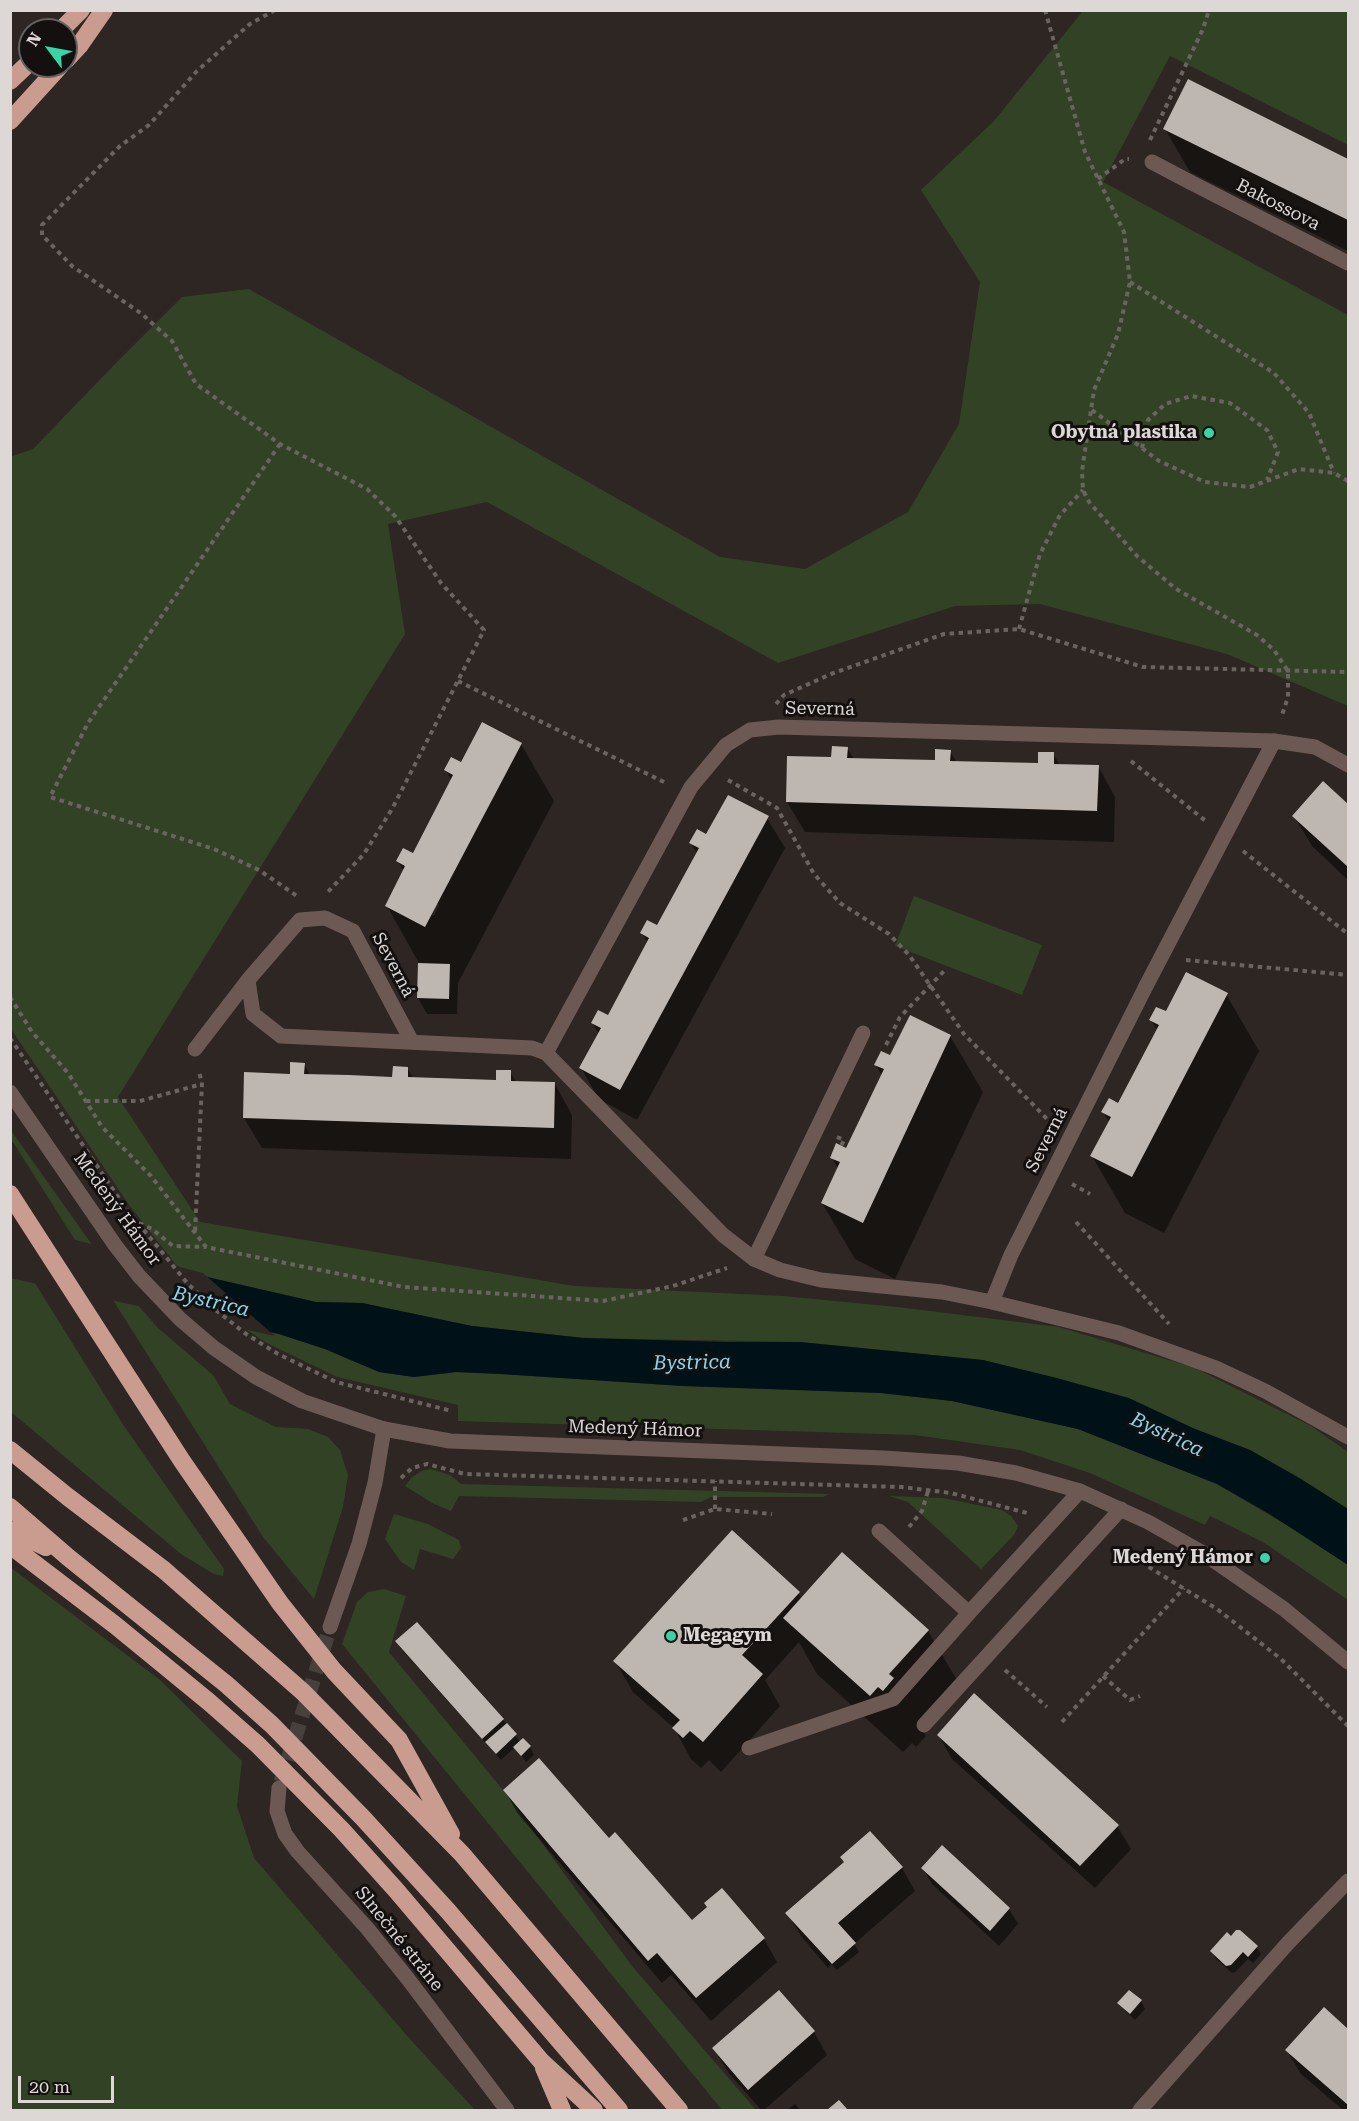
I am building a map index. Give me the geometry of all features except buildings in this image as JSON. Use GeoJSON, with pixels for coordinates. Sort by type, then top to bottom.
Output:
{"type":"FeatureCollection","features":[{"type":"Feature","properties":{"kind":"highway"},"geometry":{"type":"LineString","coordinates":[[78,47],[104,10]]}},
{"type":"Feature","properties":{"kind":"highway"},"geometry":{"type":"LineString","coordinates":[[10,121],[49,78]]}},
{"type":"Feature","properties":{"kind":"highway"},"geometry":{"type":"LineString","coordinates":[[10,1194],[182,1461],[280,1603],[334,1671],[399,1740],[462,1854]]}},
{"type":"Feature","properties":{"kind":"highway"},"geometry":{"type":"LineString","coordinates":[[10,1450],[164,1570],[303,1692],[462,1854],[679,2110]]}},
{"type":"Feature","properties":{"kind":"highway"},"geometry":{"type":"LineString","coordinates":[[10,1507],[69,1558],[226,1684],[280,1734],[363,1818],[440,1903],[619,2110]]}},
{"type":"Feature","properties":{"kind":"highway"},"geometry":{"type":"LineString","coordinates":[[10,1530],[69,1558]]}},
{"type":"Feature","properties":{"kind":"highway"},"geometry":{"type":"LineString","coordinates":[[10,1545],[124,1632],[258,1746],[342,1830],[396,1890],[541,2061],[594,2110]]}},
{"type":"Feature","properties":{"kind":"highway"},"geometry":{"type":"LineString","coordinates":[[541,2061],[562,2110]]}},
{"type":"Feature","properties":{"kind":"street","name":"Bakossova"},"geometry":{"type":"LineString","coordinates":[[1147,160],[1348,262]]}},
{"type":"Feature","properties":{"kind":"street","name":"Severná"},"geometry":{"type":"LineString","coordinates":[[546,1053],[687,794],[726,745],[750,730],[779,727],[1274,741],[1315,747],[1348,765]]}},
{"type":"Feature","properties":{"kind":"street","name":"Severná"},"geometry":{"type":"LineString","coordinates":[[992,1302],[1011,1255],[1068,1140],[1274,741]]}},
{"type":"Feature","properties":{"kind":"street","name":"Severná"},"geometry":{"type":"LineString","coordinates":[[300,920],[325,918],[353,931],[412,1042]]}},
{"type":"Feature","properties":{"kind":"street"},"geometry":{"type":"LineString","coordinates":[[195,1049],[248,980],[300,920]]}},
{"type":"Feature","properties":{"kind":"street"},"geometry":{"type":"LineString","coordinates":[[248,980],[253,1014],[281,1036],[532,1048],[546,1053],[723,1235],[754,1259],[780,1270],[821,1280],[942,1292],[1119,1333],[1216,1368],[1265,1391],[1348,1437]]}},
{"type":"Feature","properties":{"kind":"street"},"geometry":{"type":"LineString","coordinates":[[754,1259],[863,1033]]}},
{"type":"Feature","properties":{"kind":"street","name":"Medený Hámor"},"geometry":{"type":"LineString","coordinates":[[10,1092],[115,1245],[139,1276],[180,1319],[214,1348],[256,1377],[302,1401],[384,1429],[450,1441],[958,1462],[1016,1473],[1080,1491],[1148,1522],[1203,1553],[1284,1609],[1348,1662]]}},
{"type":"Feature","properties":{"kind":"street"},"geometry":{"type":"LineString","coordinates":[[330,1627],[359,1544],[373,1493],[384,1429]]}},
{"type":"Feature","properties":{"kind":"street"},"geometry":{"type":"LineString","coordinates":[[749,1748],[893,1699],[1080,1491]]}},
{"type":"Feature","properties":{"kind":"street"},"geometry":{"type":"LineString","coordinates":[[924,1725],[1121,1509]]}},
{"type":"Feature","properties":{"kind":"street"},"geometry":{"type":"LineString","coordinates":[[879,1531],[969,1613]]}},
{"type":"Feature","properties":{"kind":"street","name":"Slnečné stráne"},"geometry":{"type":"LineString","coordinates":[[279,1788],[277,1811],[285,1834],[298,1852],[367,1928],[507,2110]]}},
{"type":"Feature","properties":{"kind":"street"},"geometry":{"type":"LineString","coordinates":[[1140,2110],[1288,1942],[1348,1881]]}},
{"type":"Feature","properties":{"kind":"path"},"geometry":{"type":"LineString","coordinates":[[275,10],[250,24],[197,71],[149,125],[120,146],[42,225],[42,235],[72,266],[142,314],[172,341],[196,384],[280,444],[367,489],[395,516],[441,583],[484,630],[392,809],[364,854],[300,920]]}},
{"type":"Feature","properties":{"kind":"path"},"geometry":{"type":"LineString","coordinates":[[1045,10],[1085,152],[1124,232],[1130,282],[1118,334],[1094,390],[1082,471],[1083,490],[1089,502],[1137,556],[1176,589],[1257,635],[1274,650],[1288,671],[1288,697],[1274,741]]}},
{"type":"Feature","properties":{"kind":"path"},"geometry":{"type":"LineString","coordinates":[[1098,179],[1125,159],[1147,160],[1209,10]]}},
{"type":"Feature","properties":{"kind":"path"},"geometry":{"type":"LineString","coordinates":[[1130,282],[1274,373],[1309,413],[1334,473]]}},
{"type":"Feature","properties":{"kind":"path"},"geometry":{"type":"LineString","coordinates":[[1142,448],[1148,420],[1165,404],[1191,396],[1230,403],[1267,430],[1278,452],[1267,481]]}},
{"type":"Feature","properties":{"kind":"path"},"geometry":{"type":"LineString","coordinates":[[1092,410],[1159,461],[1205,482],[1250,487],[1299,469],[1334,473],[1348,481]]}},
{"type":"Feature","properties":{"kind":"path"},"geometry":{"type":"LineString","coordinates":[[280,444],[88,723],[50,797],[214,849],[259,870],[285,886],[312,909]]}},
{"type":"Feature","properties":{"kind":"path"},"geometry":{"type":"LineString","coordinates":[[1019,629],[1040,554],[1060,515],[1083,490]]}},
{"type":"Feature","properties":{"kind":"path"},"geometry":{"type":"LineString","coordinates":[[750,730],[784,695],[831,674],[944,634],[1019,629],[1143,667],[1348,672]]}},
{"type":"Feature","properties":{"kind":"path"},"geometry":{"type":"LineString","coordinates":[[459,681],[687,794]]}},
{"type":"Feature","properties":{"kind":"path"},"geometry":{"type":"LineString","coordinates":[[707,768],[777,808],[814,874],[840,903],[889,934],[909,955],[964,1034],[1068,1140]]}},
{"type":"Feature","properties":{"kind":"path"},"geometry":{"type":"LineString","coordinates":[[1161,957],[1348,975]]}},
{"type":"Feature","properties":{"kind":"path"},"geometry":{"type":"LineString","coordinates":[[885,1047],[900,1017],[944,971]]}},
{"type":"Feature","properties":{"kind":"path"},"geometry":{"type":"LineString","coordinates":[[10,997],[32,1032],[68,1073],[102,1127],[151,1176],[206,1247]]}},
{"type":"Feature","properties":{"kind":"path"},"geometry":{"type":"LineString","coordinates":[[10,1038],[137,1222],[164,1257],[188,1284],[246,1334],[278,1354],[336,1382],[452,1411]]}},
{"type":"Feature","properties":{"kind":"path"},"geometry":{"type":"LineString","coordinates":[[195,1049],[202,1084],[195,1231]]}},
{"type":"Feature","properties":{"kind":"path"},"geometry":{"type":"LineString","coordinates":[[86,1101],[140,1101],[202,1084]]}},
{"type":"Feature","properties":{"kind":"path"},"geometry":{"type":"LineString","coordinates":[[137,1222],[152,1229],[172,1246],[206,1247],[404,1287],[603,1301],[673,1286],[754,1259]]}},
{"type":"Feature","properties":{"kind":"path"},"geometry":{"type":"LineString","coordinates":[[1076,1222],[1172,1327]]}},
{"type":"Feature","properties":{"kind":"path"},"geometry":{"type":"LineString","coordinates":[[715,1481],[715,1509]]}},
{"type":"Feature","properties":{"kind":"path"},"geometry":{"type":"LineString","coordinates":[[922,1511],[928,1491]]}},
{"type":"Feature","properties":{"kind":"path"},"geometry":{"type":"LineString","coordinates":[[682,1520],[715,1509],[772,1514]]}},
{"type":"Feature","properties":{"kind":"path"},"geometry":{"type":"LineString","coordinates":[[1062,1722],[1184,1588]]}},
{"type":"Feature","properties":{"kind":"path"},"geometry":{"type":"LineString","coordinates":[[988,1654],[1047,1707]]}},
{"type":"Feature","properties":{"kind":"path"},"geometry":{"type":"LineString","coordinates":[[1103,1676],[1130,1700],[1140,1696]]}},
{"type":"Feature","properties":{"kind":"green space"},"geometry":{"type":"Polygon","coordinates":[[[1083,11],[1348,11],[1348,145],[1170,56],[1103,182],[1348,315],[1348,706],[1227,654],[1040,604],[955,606],[778,663],[487,502],[388,524],[405,634],[118,1097],[200,1222],[574,1286],[783,1296],[1059,1327],[1195,1368],[1311,1426],[1348,1452],[1348,1509],[1250,1450],[1195,1429],[983,1360],[800,1342],[584,1338],[472,1326],[362,1303],[316,1302],[181,1271],[129,1205],[11,1029],[10,457],[33,449],[182,297],[249,289],[720,557],[805,569],[908,512],[959,424],[980,282],[921,190],[994,121],[1083,11]]]}},
{"type":"Feature","properties":{"kind":"green space"},"geometry":{"type":"Polygon","coordinates":[[[914,896],[1042,945],[1022,995],[895,946],[914,896]]]}},
{"type":"Feature","properties":{"kind":"green space"},"geometry":{"type":"Polygon","coordinates":[[[10,1129],[122,1287],[158,1328],[213,1375],[230,1404],[276,1427],[308,1429],[328,1437],[340,1450],[348,1475],[343,1507],[314,1599],[263,1537],[11,1139],[10,1129]]]}},
{"type":"Feature","properties":{"kind":"green space"},"geometry":{"type":"Polygon","coordinates":[[[10,1275],[33,1280],[124,1426],[224,1569],[223,1576],[214,1574],[181,1554],[11,1412],[10,1275]]]}},
{"type":"Feature","properties":{"kind":"green space"},"geometry":{"type":"Polygon","coordinates":[[[241,1326],[279,1334],[325,1349],[379,1372],[414,1377],[456,1372],[683,1386],[881,1393],[952,1401],[1078,1429],[1217,1484],[1317,1543],[1348,1565],[1348,1600],[1263,1542],[1210,1516],[1205,1525],[1090,1473],[1020,1450],[915,1435],[458,1421],[458,1405],[337,1377],[267,1343],[241,1326]]]}},
{"type":"Feature","properties":{"kind":"green space"},"geometry":{"type":"Polygon","coordinates":[[[431,1469],[450,1475],[461,1484],[830,1494],[823,1497],[711,1497],[701,1502],[459,1496],[451,1511],[434,1504],[405,1486],[421,1471],[431,1469]]]}},
{"type":"Feature","properties":{"kind":"green space"},"geometry":{"type":"Polygon","coordinates":[[[889,1496],[943,1498],[1002,1510],[1011,1516],[1018,1526],[1014,1535],[981,1569],[908,1502],[889,1496]]]}},
{"type":"Feature","properties":{"kind":"green space"},"geometry":{"type":"Polygon","coordinates":[[[394,1514],[428,1524],[459,1540],[461,1548],[453,1559],[420,1549],[414,1570],[401,1562],[385,1539],[394,1514]]]}},
{"type":"Feature","properties":{"kind":"green space"},"geometry":{"type":"Polygon","coordinates":[[[10,1567],[160,1680],[242,1761],[237,1806],[254,1858],[409,2038],[475,2110],[11,2110],[10,1567]]]}},
{"type":"Feature","properties":{"kind":"green space"},"geometry":{"type":"Polygon","coordinates":[[[384,1589],[406,1596],[389,1652],[503,1790],[632,1966],[756,2110],[722,2110],[342,1644],[357,1602],[368,1592],[384,1589]]]}},
{"type":"Feature","properties":{"kind":"water","name":"Bystrica"},"geometry":{"type":"Polygon","coordinates":[[[10,1226],[181,1271],[316,1302],[362,1303],[472,1326],[584,1338],[800,1342],[983,1360],[1053,1377],[1129,1398],[1195,1429],[1250,1450],[1301,1479],[1348,1509],[1348,1565],[1268,1513],[1217,1484],[1078,1429],[952,1401],[881,1393],[683,1386],[456,1372],[414,1377],[379,1372],[325,1349],[279,1334],[11,1275],[10,1226]]]}},
{"type":"Feature","properties":{"kind":"pier"},"geometry":{"type":"Polygon","coordinates":[[[10,1223],[203,1273],[275,1336],[10,1278],[10,1223]]]}},
{"type":"Feature","properties":{"kind":"tunnel"},"geometry":{"type":"LineString","coordinates":[[281,1782],[330,1627]]}},
{"type":"Feature","properties":{"kind":"place","name":"Obytná plastika"},"geometry":{"type":"Point","coordinates":[1209,433]}},
{"type":"Feature","properties":{"kind":"place","name":"Medený Hámor"},"geometry":{"type":"Point","coordinates":[1265,1558]}},
{"type":"Feature","properties":{"kind":"place","name":"Megagym"},"geometry":{"type":"Point","coordinates":[671,1636]}}]}
